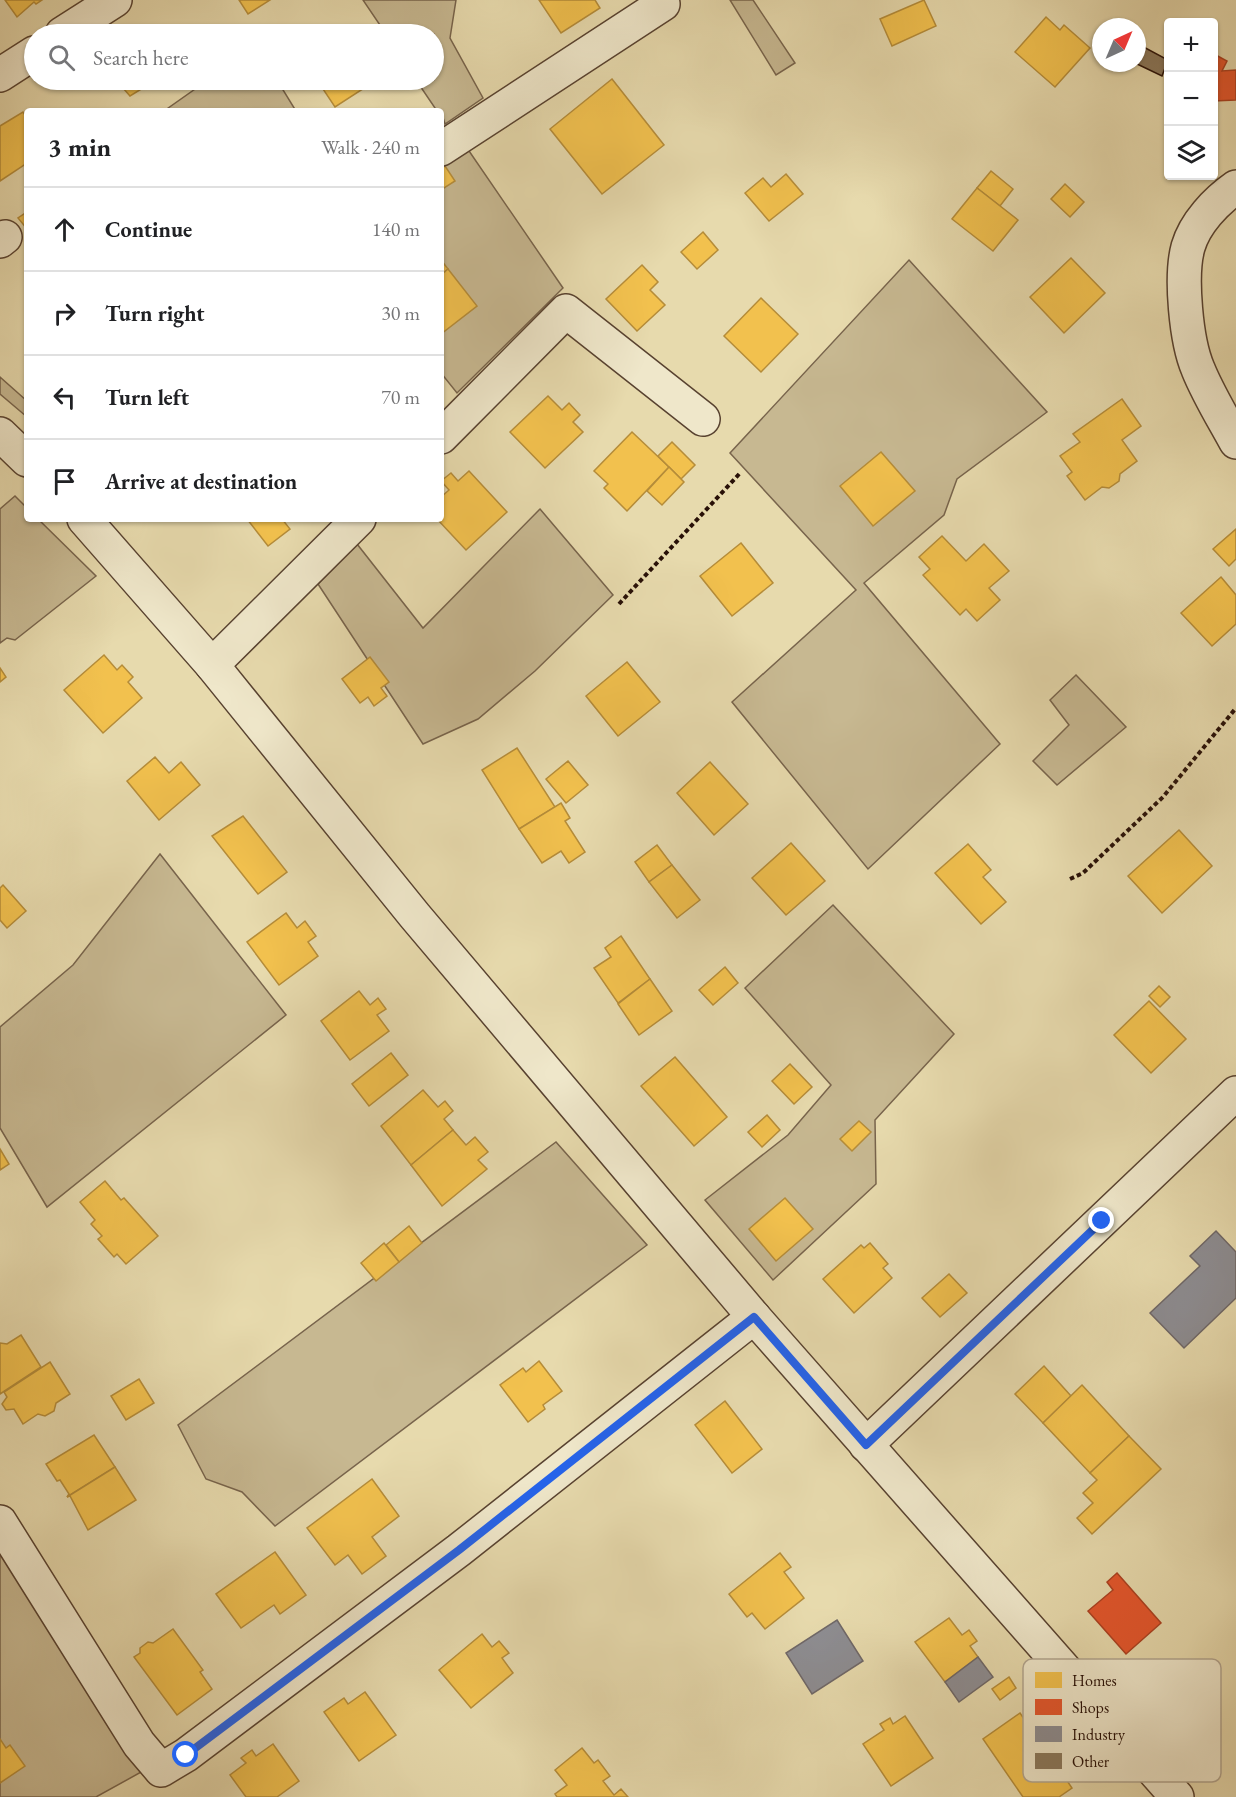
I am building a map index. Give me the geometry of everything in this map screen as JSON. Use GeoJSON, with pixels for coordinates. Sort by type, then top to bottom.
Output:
{"type":"FeatureCollection","features":[{"type":"Feature","properties":{"kind":"street"},"geometry":{"type":"LineString","coordinates":[[78,24],[115,0]]}},
{"type":"Feature","properties":{"kind":"street"},"geometry":{"type":"LineString","coordinates":[[444,147],[663,4]]}},
{"type":"Feature","properties":{"kind":"street"},"geometry":{"type":"LineString","coordinates":[[0,75],[24,59]]}},
{"type":"Feature","properties":{"kind":"street"},"geometry":{"type":"LineString","coordinates":[[1236,187],[1211,209],[1196,230],[1188,248],[1185,304],[1189,340],[1197,368],[1236,442]]}},
{"type":"Feature","properties":{"kind":"street"},"geometry":{"type":"LineString","coordinates":[[444,434],[567,310],[703,419]]}},
{"type":"Feature","properties":{"kind":"street"},"geometry":{"type":"LineString","coordinates":[[87,522],[212,665],[415,916],[754,1317],[1055,1659]]}},
{"type":"Feature","properties":{"kind":"street"},"geometry":{"type":"LineString","coordinates":[[212,665],[356,522]]}},
{"type":"Feature","properties":{"kind":"street"},"geometry":{"type":"LineString","coordinates":[[866,1445],[1236,1093]]}},
{"type":"Feature","properties":{"kind":"street"},"geometry":{"type":"LineString","coordinates":[[0,1522],[140,1744],[161,1770],[186,1755],[459,1550],[754,1317]]}},
{"type":"Feature","properties":{"kind":"street"},"geometry":{"type":"LineString","coordinates":[[1164,1782],[1177,1797]]}},
{"type":"Feature","properties":{"kind":"path"},"geometry":{"type":"LineString","coordinates":[[619,604],[741,472]]}},
{"type":"Feature","properties":{"kind":"path"},"geometry":{"type":"LineString","coordinates":[[1070,879],[1083,873],[1163,797],[1236,708]]}},
{"type":"Feature","properties":{"kind":"shaded area"},"geometry":{"type":"Polygon","coordinates":[[[363,0],[456,0],[450,38],[483,98],[445,124],[444,108],[435,108],[423,90],[444,90],[444,24],[379,24],[363,0]]]}},
{"type":"Feature","properties":{"kind":"shaded area"},"geometry":{"type":"Polygon","coordinates":[[[730,0],[753,0],[795,63],[776,75],[730,0]]]}},
{"type":"Feature","properties":{"kind":"shaded area"},"geometry":{"type":"Polygon","coordinates":[[[194,90],[283,90],[294,108],[168,108],[194,90]]]}},
{"type":"Feature","properties":{"kind":"shaded area"},"geometry":{"type":"Polygon","coordinates":[[[467,148],[563,288],[457,393],[444,377],[444,163],[467,148]]]}},
{"type":"Feature","properties":{"kind":"shaded area"},"geometry":{"type":"Polygon","coordinates":[[[909,260],[1047,412],[957,479],[944,515],[864,583],[1000,744],[868,869],[732,702],[856,590],[730,453],[909,260]]]}},
{"type":"Feature","properties":{"kind":"shaded area"},"geometry":{"type":"Polygon","coordinates":[[[0,377],[24,398],[24,414],[0,394],[0,377]]]}},
{"type":"Feature","properties":{"kind":"shaded area"},"geometry":{"type":"Polygon","coordinates":[[[15,496],[24,505],[24,522],[41,522],[96,576],[15,640],[7,638],[0,643],[0,509],[15,496]]]}},
{"type":"Feature","properties":{"kind":"shaded area"},"geometry":{"type":"Polygon","coordinates":[[[540,509],[613,595],[535,671],[478,719],[423,744],[318,584],[357,544],[423,628],[540,509]]]}},
{"type":"Feature","properties":{"kind":"shaded area"},"geometry":{"type":"Polygon","coordinates":[[[1076,675],[1126,727],[1057,785],[1033,761],[1069,725],[1050,700],[1076,675]]]}},
{"type":"Feature","properties":{"kind":"shaded area"},"geometry":{"type":"Polygon","coordinates":[[[160,854],[286,1015],[47,1207],[0,1128],[0,1027],[73,965],[160,854]]]}},
{"type":"Feature","properties":{"kind":"shaded area"},"geometry":{"type":"Polygon","coordinates":[[[833,905],[954,1034],[875,1120],[876,1184],[773,1280],[705,1200],[788,1135],[831,1085],[745,988],[833,905]]]}},
{"type":"Feature","properties":{"kind":"shaded area"},"geometry":{"type":"Polygon","coordinates":[[[556,1142],[647,1245],[275,1526],[242,1492],[206,1479],[178,1425],[556,1142]]]}},
{"type":"Feature","properties":{"kind":"shaded area"},"geometry":{"type":"Polygon","coordinates":[[[0,1543],[143,1771],[96,1797],[0,1797],[0,1543]]]}},
{"type":"Feature","properties":{"kind":"building: Homes"},"geometry":{"type":"Polygon","coordinates":[[[5,0],[42,0],[36,4],[34,2],[17,17],[5,0]]]}},
{"type":"Feature","properties":{"kind":"building: Homes"},"geometry":{"type":"Polygon","coordinates":[[[239,0],[270,0],[248,14],[239,0]]]}},
{"type":"Feature","properties":{"kind":"building: Homes"},"geometry":{"type":"Polygon","coordinates":[[[539,0],[595,0],[600,8],[561,33],[539,0]]]}},
{"type":"Feature","properties":{"kind":"building: Homes"},"geometry":{"type":"Polygon","coordinates":[[[924,0],[936,26],[892,46],[880,19],[924,0]]]}},
{"type":"Feature","properties":{"kind":"building: Homes"},"geometry":{"type":"Polygon","coordinates":[[[1046,17],[1060,30],[1064,25],[1090,48],[1055,87],[1015,52],[1046,17]]]}},
{"type":"Feature","properties":{"kind":"building: Homes"},"geometry":{"type":"Polygon","coordinates":[[[612,79],[664,145],[602,194],[550,129],[612,79]]]}},
{"type":"Feature","properties":{"kind":"building: Homes"},"geometry":{"type":"Polygon","coordinates":[[[125,90],[140,90],[130,96],[125,90]]]}},
{"type":"Feature","properties":{"kind":"building: Homes"},"geometry":{"type":"Polygon","coordinates":[[[324,90],[361,90],[335,107],[324,90]]]}},
{"type":"Feature","properties":{"kind":"building: Homes"},"geometry":{"type":"Polygon","coordinates":[[[24,114],[24,165],[0,181],[0,126],[24,114]]]}},
{"type":"Feature","properties":{"kind":"building: Homes"},"geometry":{"type":"Polygon","coordinates":[[[444,167],[455,181],[444,188],[444,167]]]}},
{"type":"Feature","properties":{"kind":"building: Homes"},"geometry":{"type":"Polygon","coordinates":[[[991,171],[1013,189],[1000,206],[977,188],[991,171]]]}},
{"type":"Feature","properties":{"kind":"building: Homes"},"geometry":{"type":"Polygon","coordinates":[[[786,174],[803,194],[769,221],[745,193],[763,178],[771,187],[786,174]]]}},
{"type":"Feature","properties":{"kind":"building: Homes"},"geometry":{"type":"Polygon","coordinates":[[[1065,184],[1084,202],[1070,217],[1051,199],[1065,184]]]}},
{"type":"Feature","properties":{"kind":"building: Homes"},"geometry":{"type":"Polygon","coordinates":[[[977,188],[1018,220],[993,251],[952,219],[977,188]]]}},
{"type":"Feature","properties":{"kind":"building: Homes"},"geometry":{"type":"Polygon","coordinates":[[[24,214],[24,225],[18,218],[24,214]]]}},
{"type":"Feature","properties":{"kind":"building: Homes"},"geometry":{"type":"Polygon","coordinates":[[[703,232],[718,250],[697,269],[681,252],[703,232]]]}},
{"type":"Feature","properties":{"kind":"building: Homes"},"geometry":{"type":"Polygon","coordinates":[[[1071,258],[1105,293],[1064,333],[1030,297],[1071,258]]]}},
{"type":"Feature","properties":{"kind":"building: Homes"},"geometry":{"type":"Polygon","coordinates":[[[642,265],[658,282],[650,290],[665,305],[637,331],[606,299],[642,265]]]}},
{"type":"Feature","properties":{"kind":"building: Homes"},"geometry":{"type":"Polygon","coordinates":[[[448,269],[477,306],[444,332],[444,272],[448,269]]]}},
{"type":"Feature","properties":{"kind":"building: Homes"},"geometry":{"type":"Polygon","coordinates":[[[761,298],[798,334],[761,372],[724,336],[761,298]]]}},
{"type":"Feature","properties":{"kind":"building: Homes"},"geometry":{"type":"Polygon","coordinates":[[[548,396],[562,410],[569,403],[580,415],[573,422],[583,432],[545,468],[510,432],[548,396]]]}},
{"type":"Feature","properties":{"kind":"building: Homes"},"geometry":{"type":"Polygon","coordinates":[[[1122,399],[1141,426],[1122,440],[1137,461],[1120,474],[1119,481],[1109,488],[1102,487],[1085,500],[1067,476],[1072,472],[1060,456],[1080,442],[1073,434],[1122,399]]]}},
{"type":"Feature","properties":{"kind":"building: Homes"},"geometry":{"type":"Polygon","coordinates":[[[632,432],[669,467],[627,511],[604,488],[608,484],[594,471],[632,432]]]}},
{"type":"Feature","properties":{"kind":"building: Homes"},"geometry":{"type":"Polygon","coordinates":[[[672,442],[695,465],[681,479],[658,456],[672,442]]]}},
{"type":"Feature","properties":{"kind":"building: Homes"},"geometry":{"type":"Polygon","coordinates":[[[881,452],[915,491],[873,526],[840,486],[881,452]]]}},
{"type":"Feature","properties":{"kind":"building: Homes"},"geometry":{"type":"Polygon","coordinates":[[[669,467],[684,482],[662,505],[647,491],[669,467]]]}},
{"type":"Feature","properties":{"kind":"building: Homes"},"geometry":{"type":"Polygon","coordinates":[[[469,471],[507,512],[466,550],[440,522],[444,522],[444,494],[449,490],[444,484],[444,479],[451,473],[458,481],[469,471]]]}},
{"type":"Feature","properties":{"kind":"building: Homes"},"geometry":{"type":"Polygon","coordinates":[[[249,522],[284,522],[290,529],[268,546],[249,522]]]}},
{"type":"Feature","properties":{"kind":"building: Homes"},"geometry":{"type":"Polygon","coordinates":[[[1236,529],[1236,559],[1229,566],[1213,549],[1236,529]]]}},
{"type":"Feature","properties":{"kind":"building: Homes"},"geometry":{"type":"Polygon","coordinates":[[[942,536],[966,561],[984,544],[1009,571],[989,588],[1000,600],[977,621],[966,609],[960,615],[923,575],[930,569],[919,557],[942,536]]]}},
{"type":"Feature","properties":{"kind":"building: Homes"},"geometry":{"type":"Polygon","coordinates":[[[741,543],[773,583],[732,616],[700,576],[741,543]]]}},
{"type":"Feature","properties":{"kind":"building: Homes"},"geometry":{"type":"Polygon","coordinates":[[[1221,577],[1236,595],[1236,624],[1212,646],[1181,613],[1221,577]]]}},
{"type":"Feature","properties":{"kind":"building: Homes"},"geometry":{"type":"Polygon","coordinates":[[[104,655],[117,670],[122,665],[133,677],[128,682],[142,698],[103,733],[64,690],[104,655]]]}},
{"type":"Feature","properties":{"kind":"building: Homes"},"geometry":{"type":"Polygon","coordinates":[[[370,657],[389,682],[381,688],[387,696],[374,706],[368,697],[360,703],[342,679],[370,657]]]}},
{"type":"Feature","properties":{"kind":"building: Homes"},"geometry":{"type":"Polygon","coordinates":[[[627,662],[660,702],[618,736],[586,696],[627,662]]]}},
{"type":"Feature","properties":{"kind":"building: Homes"},"geometry":{"type":"Polygon","coordinates":[[[0,668],[6,677],[0,682],[0,668]]]}},
{"type":"Feature","properties":{"kind":"building: Homes"},"geometry":{"type":"Polygon","coordinates":[[[517,748],[555,807],[519,829],[482,770],[517,748]]]}},
{"type":"Feature","properties":{"kind":"building: Homes"},"geometry":{"type":"Polygon","coordinates":[[[155,757],[169,773],[181,762],[200,785],[159,820],[127,781],[155,757]]]}},
{"type":"Feature","properties":{"kind":"building: Homes"},"geometry":{"type":"Polygon","coordinates":[[[568,761],[588,785],[566,803],[546,779],[568,761]]]}},
{"type":"Feature","properties":{"kind":"building: Homes"},"geometry":{"type":"Polygon","coordinates":[[[710,762],[748,804],[714,835],[677,793],[710,762]]]}},
{"type":"Feature","properties":{"kind":"building: Homes"},"geometry":{"type":"Polygon","coordinates":[[[561,803],[570,818],[565,821],[585,852],[569,863],[561,851],[542,863],[519,829],[561,803]]]}},
{"type":"Feature","properties":{"kind":"building: Homes"},"geometry":{"type":"Polygon","coordinates":[[[243,816],[287,872],[258,894],[212,836],[243,816]]]}},
{"type":"Feature","properties":{"kind":"building: Homes"},"geometry":{"type":"Polygon","coordinates":[[[1179,830],[1212,866],[1162,913],[1128,876],[1179,830]]]}},
{"type":"Feature","properties":{"kind":"building: Homes"},"geometry":{"type":"Polygon","coordinates":[[[791,843],[825,881],[786,915],[752,878],[791,843]]]}},
{"type":"Feature","properties":{"kind":"building: Homes"},"geometry":{"type":"Polygon","coordinates":[[[968,844],[991,870],[983,877],[1006,902],[981,924],[935,873],[968,844]]]}},
{"type":"Feature","properties":{"kind":"building: Homes"},"geometry":{"type":"Polygon","coordinates":[[[657,845],[672,865],[649,882],[635,862],[657,845]]]}},
{"type":"Feature","properties":{"kind":"building: Homes"},"geometry":{"type":"Polygon","coordinates":[[[672,865],[700,900],[677,918],[649,882],[672,865]]]}},
{"type":"Feature","properties":{"kind":"building: Homes"},"geometry":{"type":"Polygon","coordinates":[[[3,885],[26,911],[7,928],[0,920],[0,888],[3,885]]]}},
{"type":"Feature","properties":{"kind":"building: Homes"},"geometry":{"type":"Polygon","coordinates":[[[286,913],[297,928],[305,921],[316,936],[308,942],[318,956],[279,985],[247,942],[286,913]]]}},
{"type":"Feature","properties":{"kind":"building: Homes"},"geometry":{"type":"Polygon","coordinates":[[[621,936],[650,979],[618,1003],[594,968],[611,957],[605,948],[621,936]]]}},
{"type":"Feature","properties":{"kind":"building: Homes"},"geometry":{"type":"Polygon","coordinates":[[[725,967],[738,983],[713,1005],[699,990],[725,967]]]}},
{"type":"Feature","properties":{"kind":"building: Homes"},"geometry":{"type":"Polygon","coordinates":[[[650,979],[672,1011],[639,1035],[618,1004],[650,979]]]}},
{"type":"Feature","properties":{"kind":"building: Homes"},"geometry":{"type":"Polygon","coordinates":[[[1159,986],[1170,997],[1160,1007],[1149,996],[1159,986]]]}},
{"type":"Feature","properties":{"kind":"building: Homes"},"geometry":{"type":"Polygon","coordinates":[[[359,991],[370,1005],[378,998],[386,1009],[377,1015],[389,1031],[350,1060],[321,1021],[359,991]]]}},
{"type":"Feature","properties":{"kind":"building: Homes"},"geometry":{"type":"Polygon","coordinates":[[[1149,1001],[1186,1039],[1151,1073],[1114,1035],[1149,1001]]]}},
{"type":"Feature","properties":{"kind":"building: Homes"},"geometry":{"type":"Polygon","coordinates":[[[391,1053],[408,1075],[369,1106],[352,1084],[391,1053]]]}},
{"type":"Feature","properties":{"kind":"building: Homes"},"geometry":{"type":"Polygon","coordinates":[[[675,1057],[727,1117],[694,1146],[641,1086],[675,1057]]]}},
{"type":"Feature","properties":{"kind":"building: Homes"},"geometry":{"type":"Polygon","coordinates":[[[790,1064],[812,1087],[794,1104],[772,1081],[790,1064]]]}},
{"type":"Feature","properties":{"kind":"building: Homes"},"geometry":{"type":"Polygon","coordinates":[[[423,1090],[438,1107],[445,1101],[453,1111],[444,1119],[453,1130],[411,1165],[381,1126],[423,1090]]]}},
{"type":"Feature","properties":{"kind":"building: Homes"},"geometry":{"type":"Polygon","coordinates":[[[767,1115],[780,1130],[762,1147],[748,1132],[767,1115]]]}},
{"type":"Feature","properties":{"kind":"building: Homes"},"geometry":{"type":"Polygon","coordinates":[[[859,1121],[871,1132],[852,1151],[840,1139],[859,1121]]]}},
{"type":"Feature","properties":{"kind":"building: Homes"},"geometry":{"type":"Polygon","coordinates":[[[453,1130],[466,1145],[475,1137],[488,1152],[478,1160],[487,1169],[442,1206],[411,1165],[453,1130]]]}},
{"type":"Feature","properties":{"kind":"building: Homes"},"geometry":{"type":"Polygon","coordinates":[[[0,1149],[9,1164],[0,1170],[0,1149]]]}},
{"type":"Feature","properties":{"kind":"building: Homes"},"geometry":{"type":"Polygon","coordinates":[[[105,1181],[121,1200],[124,1198],[158,1236],[126,1264],[117,1254],[114,1257],[98,1239],[102,1236],[91,1224],[95,1220],[80,1202],[105,1181]]]}},
{"type":"Feature","properties":{"kind":"building: Homes"},"geometry":{"type":"Polygon","coordinates":[[[785,1198],[813,1229],[776,1261],[749,1229],[785,1198]]]}},
{"type":"Feature","properties":{"kind":"building: Homes"},"geometry":{"type":"Polygon","coordinates":[[[409,1226],[422,1243],[399,1262],[386,1245],[409,1226]]]}},
{"type":"Feature","properties":{"kind":"building: Homes"},"geometry":{"type":"Polygon","coordinates":[[[384,1243],[399,1262],[376,1281],[361,1263],[384,1243]]]}},
{"type":"Feature","properties":{"kind":"building: Homes"},"geometry":{"type":"Polygon","coordinates":[[[870,1243],[888,1264],[883,1268],[892,1278],[854,1313],[823,1279],[861,1245],[864,1248],[870,1243]]]}},
{"type":"Feature","properties":{"kind":"building: Homes"},"geometry":{"type":"Polygon","coordinates":[[[949,1274],[967,1293],[940,1317],[922,1298],[949,1274]]]}},
{"type":"Feature","properties":{"kind":"building: Homes"},"geometry":{"type":"Polygon","coordinates":[[[21,1335],[41,1367],[0,1394],[0,1343],[7,1344],[21,1335]]]}},
{"type":"Feature","properties":{"kind":"building: Homes"},"geometry":{"type":"Polygon","coordinates":[[[539,1361],[562,1391],[543,1405],[545,1409],[528,1422],[500,1385],[523,1368],[526,1372],[539,1361]]]}},
{"type":"Feature","properties":{"kind":"building: Homes"},"geometry":{"type":"Polygon","coordinates":[[[50,1362],[70,1394],[56,1403],[54,1411],[45,1416],[38,1414],[23,1424],[14,1409],[6,1410],[2,1404],[7,1397],[4,1392],[50,1362]]]}},
{"type":"Feature","properties":{"kind":"building: Homes"},"geometry":{"type":"Polygon","coordinates":[[[1044,1366],[1071,1396],[1043,1423],[1015,1394],[1044,1366]]]}},
{"type":"Feature","properties":{"kind":"building: Homes"},"geometry":{"type":"Polygon","coordinates":[[[139,1379],[154,1403],[126,1420],[111,1396],[139,1379]]]}},
{"type":"Feature","properties":{"kind":"building: Homes"},"geometry":{"type":"Polygon","coordinates":[[[1082,1385],[1129,1436],[1090,1473],[1043,1423],[1082,1385]]]}},
{"type":"Feature","properties":{"kind":"building: Homes"},"geometry":{"type":"Polygon","coordinates":[[[725,1401],[762,1449],[732,1473],[695,1425],[725,1401]]]}},
{"type":"Feature","properties":{"kind":"building: Homes"},"geometry":{"type":"Polygon","coordinates":[[[94,1435],[115,1467],[67,1497],[69,1494],[46,1464],[94,1435]]]}},
{"type":"Feature","properties":{"kind":"building: Homes"},"geometry":{"type":"Polygon","coordinates":[[[1129,1436],[1161,1469],[1092,1534],[1077,1518],[1093,1503],[1083,1493],[1097,1480],[1090,1473],[1129,1436]]]}},
{"type":"Feature","properties":{"kind":"building: Homes"},"geometry":{"type":"Polygon","coordinates":[[[115,1467],[136,1500],[88,1530],[70,1496],[67,1497],[115,1467]]]}},
{"type":"Feature","properties":{"kind":"building: Homes"},"geometry":{"type":"Polygon","coordinates":[[[372,1479],[399,1516],[372,1537],[386,1556],[362,1574],[348,1555],[335,1565],[307,1528],[372,1479]]]}},
{"type":"Feature","properties":{"kind":"building: Homes"},"geometry":{"type":"Polygon","coordinates":[[[275,1552],[306,1595],[280,1614],[274,1605],[241,1628],[216,1594],[275,1552]]]}},
{"type":"Feature","properties":{"kind":"building: Homes"},"geometry":{"type":"Polygon","coordinates":[[[780,1553],[791,1567],[784,1572],[804,1598],[765,1629],[752,1613],[747,1617],[729,1594],[780,1553]]]}},
{"type":"Feature","properties":{"kind":"building: Homes"},"geometry":{"type":"Polygon","coordinates":[[[949,1618],[962,1635],[969,1630],[977,1641],[970,1646],[978,1657],[945,1682],[915,1642],[949,1618]]]}},
{"type":"Feature","properties":{"kind":"building: Homes"},"geometry":{"type":"Polygon","coordinates":[[[173,1629],[203,1670],[200,1672],[212,1689],[177,1715],[134,1657],[148,1642],[153,1643],[173,1629]]]}},
{"type":"Feature","properties":{"kind":"building: Homes"},"geometry":{"type":"Polygon","coordinates":[[[482,1634],[492,1647],[499,1641],[509,1653],[502,1658],[513,1673],[471,1708],[439,1670],[482,1634]]]}},
{"type":"Feature","properties":{"kind":"building: Homes"},"geometry":{"type":"Polygon","coordinates":[[[1009,1677],[1016,1688],[1000,1700],[992,1689],[1009,1677]]]}},
{"type":"Feature","properties":{"kind":"building: Homes"},"geometry":{"type":"Polygon","coordinates":[[[365,1692],[396,1735],[359,1761],[324,1712],[344,1698],[348,1704],[365,1692]]]}},
{"type":"Feature","properties":{"kind":"building: Homes"},"geometry":{"type":"Polygon","coordinates":[[[1020,1713],[1023,1717],[1023,1782],[1068,1782],[1072,1788],[1059,1797],[1023,1797],[983,1739],[1020,1713]]]}},
{"type":"Feature","properties":{"kind":"building: Homes"},"geometry":{"type":"Polygon","coordinates":[[[905,1716],[933,1758],[891,1786],[863,1744],[884,1730],[880,1724],[890,1718],[893,1724],[905,1716]]]}},
{"type":"Feature","properties":{"kind":"building: Homes"},"geometry":{"type":"Polygon","coordinates":[[[0,1739],[6,1748],[10,1745],[25,1766],[0,1783],[0,1739]]]}},
{"type":"Feature","properties":{"kind":"building: Homes"},"geometry":{"type":"Polygon","coordinates":[[[273,1744],[299,1781],[277,1797],[246,1797],[230,1775],[246,1763],[241,1758],[252,1750],[256,1756],[273,1744]]]}},
{"type":"Feature","properties":{"kind":"building: Homes"},"geometry":{"type":"Polygon","coordinates":[[[582,1748],[594,1763],[598,1760],[610,1776],[603,1781],[614,1795],[621,1789],[628,1797],[557,1797],[555,1794],[567,1785],[555,1770],[582,1748]]]}},
{"type":"Feature","properties":{"kind":"building: Shops"},"geometry":{"type":"Polygon","coordinates":[[[1218,56],[1227,61],[1222,71],[1236,70],[1236,100],[1218,101],[1218,56]]]}},
{"type":"Feature","properties":{"kind":"building: Shops"},"geometry":{"type":"Polygon","coordinates":[[[1117,1573],[1161,1623],[1126,1654],[1088,1611],[1113,1590],[1107,1582],[1117,1573]]]}},
{"type":"Feature","properties":{"kind":"building: Industry"},"geometry":{"type":"Polygon","coordinates":[[[1216,1231],[1236,1252],[1236,1298],[1184,1348],[1150,1313],[1200,1266],[1190,1256],[1216,1231]]]}},
{"type":"Feature","properties":{"kind":"building: Industry"},"geometry":{"type":"Polygon","coordinates":[[[837,1620],[863,1661],[812,1694],[786,1653],[837,1620]]]}},
{"type":"Feature","properties":{"kind":"building: Industry"},"geometry":{"type":"Polygon","coordinates":[[[978,1657],[993,1677],[959,1702],[945,1682],[978,1657]]]}},
{"type":"Feature","properties":{"kind":"building: Other"},"geometry":{"type":"Polygon","coordinates":[[[1146,48],[1164,58],[1162,76],[1146,68],[1146,48]]]}},
{"type":"Feature","properties":{"kind":"route"},"geometry":{"type":"LineString","coordinates":[[186,1755],[459,1550],[754,1317],[866,1445],[1102,1221]]}}]}
